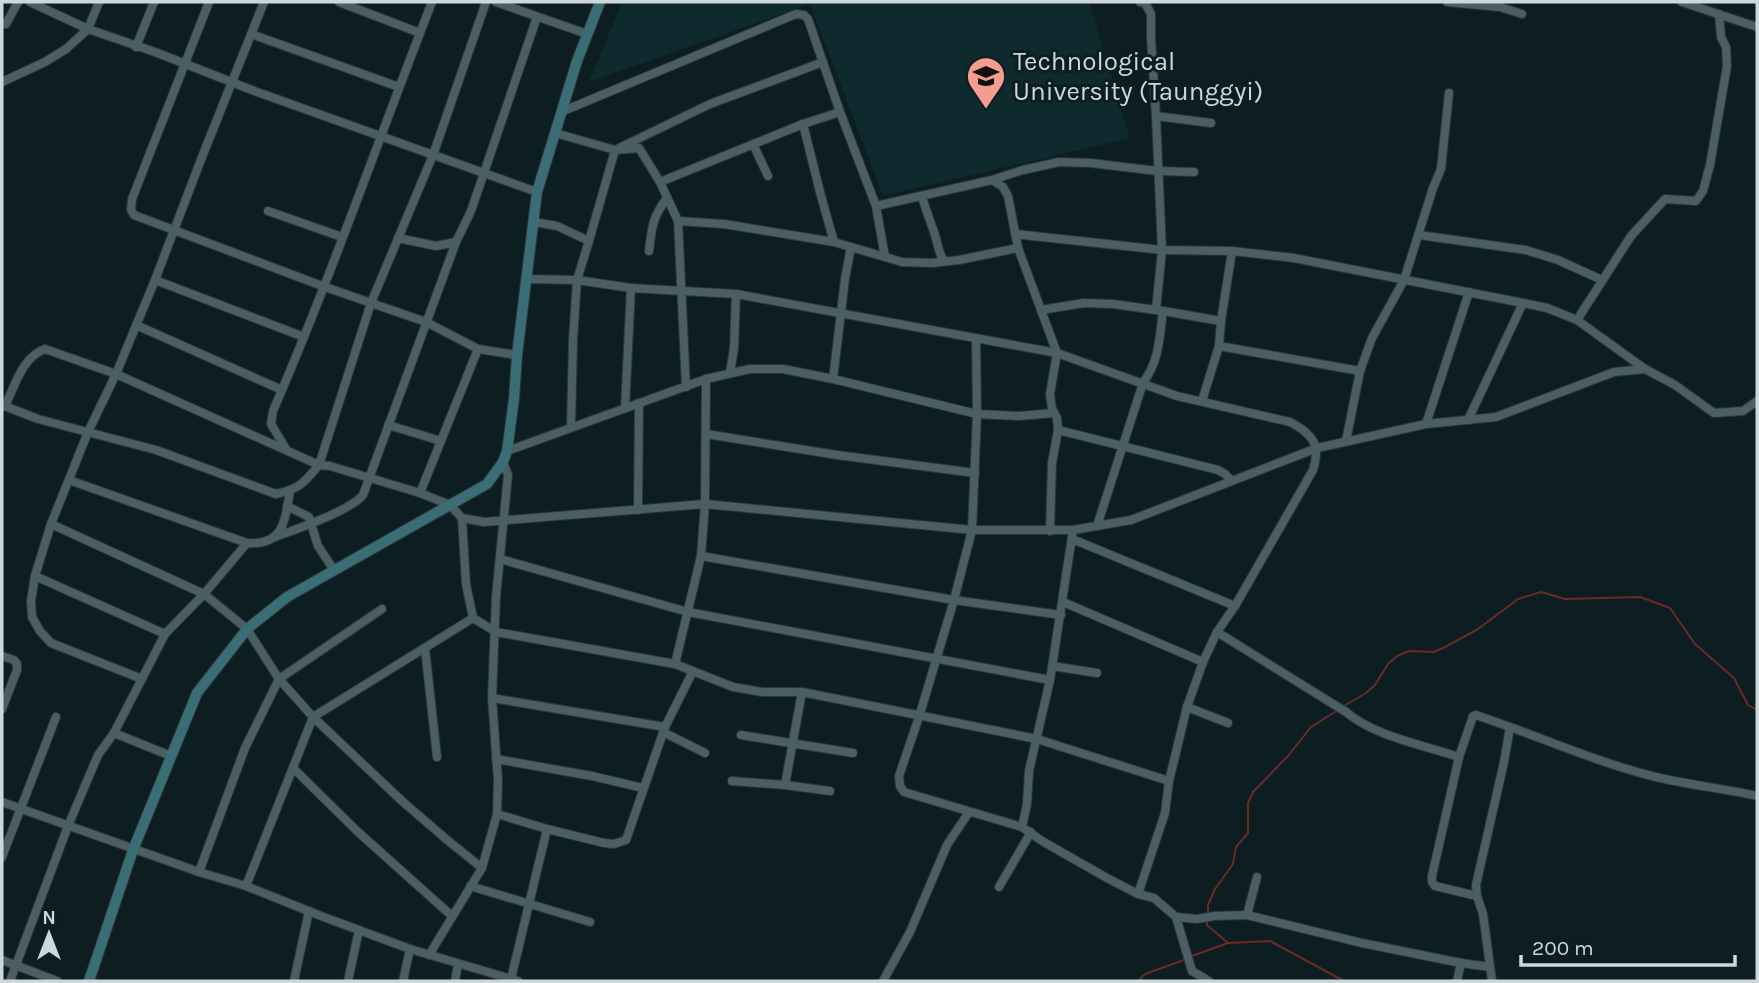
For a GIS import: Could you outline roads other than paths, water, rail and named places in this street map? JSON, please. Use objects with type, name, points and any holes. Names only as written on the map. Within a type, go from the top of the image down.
[{"type":"main road","points":[[89,981],[133,850],[197,694],[247,629],[287,597],[487,484],[505,456],[537,192],[577,61],[600,2]]},
{"type":"street","points":[[4,22],[18,2]]},
{"type":"street","points":[[30,2],[88,29],[136,47],[537,192]]},
{"type":"street","points":[[3,80],[45,62],[66,49],[88,29],[99,2]]},
{"type":"street","points":[[136,47],[154,2]]},
{"type":"street","points":[[209,2],[132,199],[131,210],[134,215],[426,322],[478,349],[517,355]]},
{"type":"street","points":[[142,679],[51,643],[32,617],[35,576],[51,524],[155,280],[264,2]]},
{"type":"street","points":[[339,2],[419,33]]},
{"type":"street","points":[[288,451],[271,424],[273,411],[325,287],[432,2]]},
{"type":"street","points":[[486,2],[433,155],[371,303],[319,465],[304,483],[290,491],[276,494],[156,450],[38,419],[3,406],[28,359],[35,352],[45,349],[116,374],[319,465],[330,466],[450,505],[462,518],[484,522],[705,504],[972,530],[1050,531],[1073,535],[1235,606]]},
{"type":"street","points":[[496,2],[587,34]]},
{"type":"street","points":[[1097,526],[1143,383],[1153,370],[1157,355],[1162,250],[1156,116],[1151,14],[1145,4],[1140,2]]},
{"type":"street","points":[[1447,2],[1500,7],[1522,14]]},
{"type":"street","points":[[1682,2],[1757,27]]},
{"type":"street","points":[[561,112],[796,14],[804,15],[808,19],[876,206],[885,257]]},
{"type":"street","points":[[1577,320],[1631,236],[1665,200],[1696,201],[1703,191],[1727,66],[1719,14]]},
{"type":"street","points":[[69,480],[247,543],[261,544],[357,502],[363,495],[456,243],[471,211],[537,17]]},
{"type":"street","points":[[251,34],[399,87]]},
{"type":"street","points":[[571,427],[577,281],[615,150],[710,104],[823,62]]},
{"type":"street","points":[[1346,441],[1360,371],[1372,338],[1404,280],[1441,169],[1448,93]]},
{"type":"street","points":[[660,181],[840,112]]},
{"type":"street","points":[[1156,116],[1211,122]]},
{"type":"street","points":[[803,124],[834,242]]},
{"type":"street","points":[[555,133],[615,150],[639,148],[660,181],[678,221],[686,387]]},
{"type":"street","points":[[753,144],[768,176]]},
{"type":"street","points":[[876,206],[1059,162],[1194,172]]},
{"type":"street","points":[[992,180],[1003,187],[1007,196],[1018,248],[1057,353],[1050,394],[1058,430],[1052,463],[1050,531]]},
{"type":"street","points":[[922,196],[939,253],[944,261]]},
{"type":"street","points":[[649,251],[657,211],[667,198]]},
{"type":"street","points":[[268,211],[342,237]]},
{"type":"street","points":[[678,221],[724,224],[834,242],[902,262],[944,261],[1018,248]]},
{"type":"street","points":[[534,222],[557,226],[589,241]]},
{"type":"street","points":[[1015,234],[1162,250],[1232,251],[1294,258],[1523,303],[1577,320],[1644,369],[1675,385],[1714,413],[1743,411],[1757,401]]},
{"type":"street","points":[[1419,235],[1526,250],[1558,260],[1602,280]]},
{"type":"street","points":[[398,239],[436,246],[456,243]]},
{"type":"street","points":[[833,379],[851,247]]},
{"type":"street","points":[[1202,401],[1219,346],[1232,251]]},
{"type":"street","points":[[527,279],[736,294],[1057,353],[1177,396],[1290,422],[1307,433],[1317,448],[1313,470],[1235,606],[1217,632],[1203,662],[1187,707],[1169,781],[1165,813],[1138,894]]},
{"type":"street","points":[[155,280],[304,337]]},
{"type":"street","points":[[625,408],[631,288]]},
{"type":"street","points":[[1426,424],[1469,292]]},
{"type":"street","points":[[730,373],[736,294]]},
{"type":"street","points":[[1041,310],[1083,303],[1160,310],[1221,321]]},
{"type":"street","points":[[1468,420],[1523,303]]},
{"type":"street","points":[[136,325],[282,390]]},
{"type":"street","points":[[976,338],[977,414],[972,530],[954,600],[899,776],[900,786],[904,792],[1022,827],[1042,841],[1138,894],[1154,898],[1176,918],[1192,971],[1209,981]]},
{"type":"street","points":[[1219,346],[1360,371]]},
{"type":"street","points":[[419,494],[478,349]]},
{"type":"street","points":[[429,955],[482,867],[497,814],[492,698],[508,475],[505,456],[571,427],[706,379],[750,369],[783,369],[977,414],[1019,416],[1054,413]]},
{"type":"street","points":[[1073,535],[1097,526],[1131,520],[1317,448],[1426,424],[1496,416],[1615,372],[1644,369]]},
{"type":"street","points":[[676,664],[701,556],[705,504],[706,379]]},
{"type":"street","points":[[638,510],[639,403]]},
{"type":"street","points":[[388,425],[441,441]]},
{"type":"street","points":[[1058,430],[1219,470],[1232,481]]},
{"type":"street","points":[[706,434],[975,473]]},
{"type":"street","points":[[275,537],[283,525],[290,491]]},
{"type":"street","points":[[287,506],[309,517],[318,546],[334,570]]},
{"type":"street","points":[[462,518],[466,584],[473,618],[496,632],[676,664],[733,687],[762,692],[802,692],[1037,739],[1169,781]]},
{"type":"street","points":[[51,524],[204,594],[247,629],[279,679],[313,717],[401,801],[482,867]]},
{"type":"street","points":[[1022,827],[1027,804],[1029,771],[1050,680],[1073,535]]},
{"type":"street","points":[[10,981],[92,766],[114,733],[165,634],[204,594],[247,543]]},
{"type":"street","points":[[701,556],[954,600],[1061,615]]},
{"type":"street","points":[[500,559],[688,612],[1050,680]]},
{"type":"street","points":[[35,576],[165,634]]},
{"type":"street","points":[[1063,602],[1203,662]]},
{"type":"street","points":[[198,872],[245,748],[279,679],[382,609]]},
{"type":"street","points":[[246,886],[313,717],[473,618]]},
{"type":"street","points":[[1217,632],[1346,712],[1356,721],[1372,729],[1459,757]]},
{"type":"street","points":[[425,648],[437,757]]},
{"type":"street","points":[[2,656],[14,660],[17,664],[2,709]]},
{"type":"street","points":[[1052,666],[1097,673]]},
{"type":"street","points":[[497,814],[604,843],[614,844],[625,840],[664,729],[693,671]]},
{"type":"street","points":[[785,785],[802,692]]},
{"type":"street","points":[[492,698],[664,729],[705,753]]},
{"type":"street","points":[[1187,707],[1228,723]]},
{"type":"street","points":[[1477,897],[1435,886],[1432,882],[1459,757],[1473,716],[1626,769],[1683,783],[1757,796]]},
{"type":"street","points":[[2,856],[56,717]]},
{"type":"street","points":[[1492,981],[1483,914],[1476,885],[1510,727]]},
{"type":"street","points":[[114,733],[172,756]]},
{"type":"street","points":[[741,735],[853,753]]},
{"type":"street","points":[[496,759],[643,788]]},
{"type":"street","points":[[293,768],[358,832],[452,916]]},
{"type":"street","points":[[733,781],[830,792]]},
{"type":"street","points":[[2,802],[133,850],[246,886],[410,949],[510,980],[547,829]]},
{"type":"street","points":[[883,981],[910,932],[947,845],[969,812]]},
{"type":"street","points":[[999,887],[1031,832]]},
{"type":"street","points":[[1247,915],[1257,877]]},
{"type":"street","points":[[471,886],[590,922]]},
{"type":"street","points":[[294,981],[309,911]]},
{"type":"street","points":[[1176,918],[1247,915],[1362,943],[1490,967]]},
{"type":"street","points":[[348,981],[359,930]]},
{"type":"street","points":[[402,981],[410,949]]},
{"type":"street","points":[[2,960],[57,981]]},
{"type":"street","points":[[1457,981],[1461,963]]},
{"type":"street","points":[[455,981],[458,964]]},
{"type":"waterway","points":[[1342,707],[1375,685],[1388,664],[1397,656],[1409,651],[1434,652],[1478,629],[1518,599],[1541,592],[1565,599],[1640,597],[1670,608],[1695,644],[1734,678],[1748,705],[1757,710]]},
{"type":"waterway","points":[[1208,913],[1208,905],[1215,889],[1233,864],[1236,847],[1248,833],[1248,803],[1253,792],[1288,756],[1311,727],[1338,710]]},
{"type":"waterway","points":[[1207,919],[1207,925],[1228,943]]},
{"type":"waterway","points":[[1192,956],[1228,943],[1270,941],[1344,981]]},
{"type":"waterway","points":[[1138,981],[1145,974],[1184,960]]},
{"type":"place","name":"Technological University (Taunggyi)","points":[[986,110]]}]
